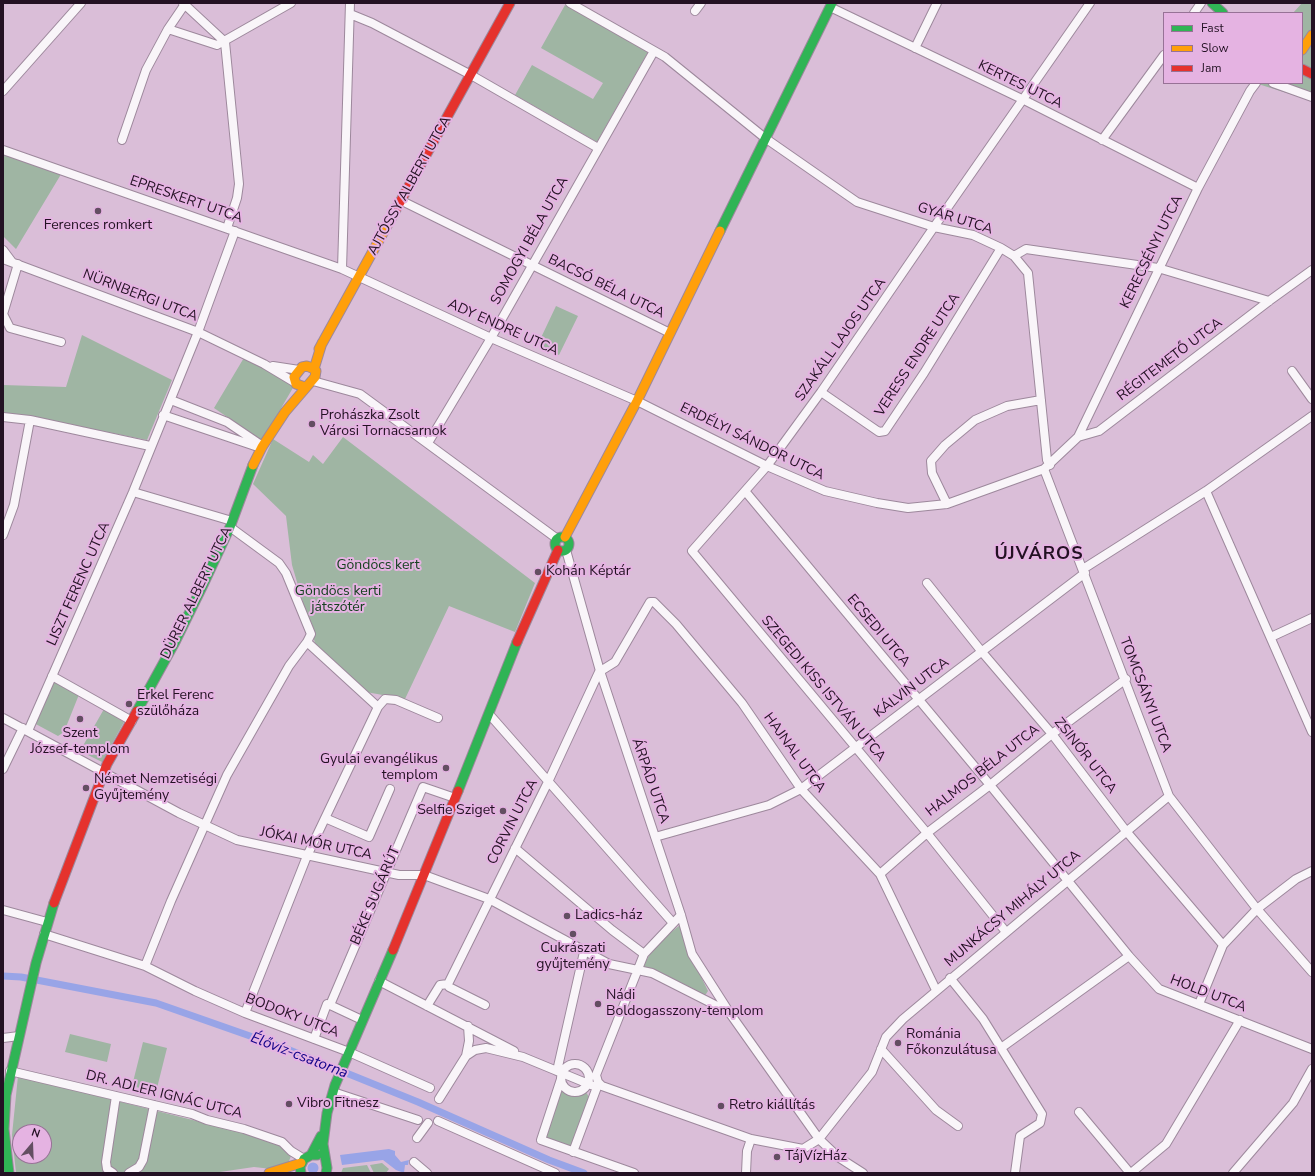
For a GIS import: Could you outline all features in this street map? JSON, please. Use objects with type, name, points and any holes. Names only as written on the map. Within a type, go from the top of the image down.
[{"type":"main road","name":"AJTÓSSY ALBERT UTCA","points":[[310,372],[322,344],[360,278],[510,3]]},
{"type":"main road","points":[[1212,3],[1222,12]]},
{"type":"main road","points":[[562,553],[554,545],[561,538],[637,401],[831,5]]},
{"type":"main road","points":[[1303,48],[1312,35]]},
{"type":"main road","points":[[1303,70],[1312,74]]},
{"type":"main road","name":"DÜRER ALBERT UTCA","points":[[285,412],[295,383],[294,378],[310,372]]},
{"type":"main road","name":"DÜRER ALBERT UTCA","points":[[9,1173],[4,1129],[6,1095],[10,1071],[47,922],[104,772],[175,642],[231,524],[251,469],[262,447],[285,412],[305,387],[310,372]]},
{"type":"main road","points":[[295,383],[305,387]]},
{"type":"main road","points":[[302,1173],[305,1159],[320,1142],[334,1088],[424,875],[521,633],[562,553],[569,543],[561,538]]},
{"type":"main road","points":[[327,1113],[323,1151],[327,1168]]},
{"type":"main road","points":[[269,1173],[317,1155],[327,1168]]},
{"type":"street","points":[[3,91],[81,3]]},
{"type":"street","points":[[168,29],[217,45],[291,3]]},
{"type":"street","points":[[342,269],[350,3]]},
{"type":"street","name":"GYÁR UTCA","points":[[570,3],[665,57],[765,138],[857,202],[934,226],[973,235],[1014,256],[1028,273],[1041,400]]},
{"type":"street","points":[[695,11],[701,3]]},
{"type":"street","points":[[915,48],[937,3]]},
{"type":"street","name":"SZAKÁLL LAJOS UTCA","points":[[768,466],[821,392],[934,226],[1024,100],[1090,3]]},
{"type":"street","points":[[1195,12],[1201,3]]},
{"type":"street","points":[[122,140],[146,70],[168,29],[184,4],[224,42],[239,184],[237,198],[227,228]]},
{"type":"street","name":"KERTES UTCA","points":[[831,5],[1198,188]]},
{"type":"street","points":[[350,14],[372,23],[471,75],[598,148]]},
{"type":"street","name":"SOMOGYI BÉLA UTCA","points":[[428,443],[491,338],[654,51]]},
{"type":"street","points":[[1102,140],[1163,56]]},
{"type":"street","name":"KERECSÉNYI UTCA","points":[[1078,437],[1158,268],[1198,188],[1250,91],[1255,84]]},
{"type":"street","points":[[1276,84],[1312,97]]},
{"type":"street","name":"EPRESKERT UTCA","points":[[3,150],[342,269],[360,278]]},
{"type":"street","name":"BACSÓ BÉLA UTCA","points":[[402,200],[670,333]]},
{"type":"street","name":"LISZT FERENC UTCA","points":[[3,769],[52,676],[133,492],[150,446],[171,400],[198,332],[235,231]]},
{"type":"street","name":"VERESS ENDRE UTCA","points":[[821,392],[879,432],[885,431],[924,373],[1001,248]]},
{"type":"street","points":[[3,250],[15,263],[3,314],[10,328],[61,342]]},
{"type":"street","points":[[1014,256],[1026,250],[1158,268],[1269,301]]},
{"type":"street","name":"NÜRNBERGI UTCA","points":[[3,259],[198,332],[264,364],[295,383]]},
{"type":"street","name":"RÉGITEMETŐ UTCA","points":[[1047,467],[1078,437],[1099,431],[1312,270]]},
{"type":"street","name":"ADY ENDRE UTCA","points":[[360,278],[491,338],[637,401]]},
{"type":"street","name":"NÜRNBERGI UTCA","points":[[264,364],[310,372],[360,394],[428,443],[461,470],[561,538]]},
{"type":"street","points":[[1292,371],[1312,399]]},
{"type":"street","points":[[171,400],[227,422],[262,447]]},
{"type":"street","points":[[947,504],[932,473],[931,461],[945,445],[975,420],[1007,406],[1041,400]]},
{"type":"street","name":"TOMCSÁNYI UTCA","points":[[1041,400],[1047,467],[1084,571],[1169,796],[1257,909],[1312,972]]},
{"type":"street","name":"ERDÉLYI SÁNDOR UTCA","points":[[637,401],[768,466],[825,491],[876,503],[908,508],[947,504],[1047,467]]},
{"type":"street","points":[[163,415],[255,446],[262,447]]},
{"type":"street","name":"KÁLVIN UTCA","points":[[655,837],[769,805],[801,789],[982,652],[1084,571],[1206,491],[1312,416]]},
{"type":"street","points":[[3,417],[30,420],[150,446]]},
{"type":"street","points":[[3,535],[14,505],[30,420]]},
{"type":"street","name":"SZEGEDI KISS ISTVÁN UTCA","points":[[768,466],[692,551],[854,748],[927,833],[1006,932]]},
{"type":"street","name":"ECSEDI UTCA","points":[[745,491],[1068,880]]},
{"type":"street","points":[[1206,491],[1312,732]]},
{"type":"street","points":[[133,492],[231,524],[279,563],[286,573],[311,634],[307,642],[289,666],[227,775],[171,901],[145,966]]},
{"type":"street","name":"ÁRPÁD UTCA","points":[[562,553],[681,915],[692,954],[729,1012],[819,1139],[838,1157],[863,1173]]},
{"type":"street","name":"ZSINÓR UTCA","points":[[927,583],[982,652],[1052,734],[1126,831],[1224,945]]},
{"type":"street","name":"HAJNAL UTCA","points":[[600,671],[615,662],[650,602],[654,602],[676,624],[742,703],[801,789],[880,874],[936,990]]},
{"type":"street","points":[[1271,637],[1312,618]]},
{"type":"street","points":[[307,642],[378,707]]},
{"type":"street","name":"CORVIN UTCA","points":[[427,1006],[440,985],[448,984],[548,782],[600,671]]},
{"type":"street","points":[[52,676],[132,722]]},
{"type":"street","name":"HALMOS BÉLA UTCA","points":[[880,874],[927,833],[990,785],[1052,734],[1126,679]]},
{"type":"street","points":[[245,1013],[307,856],[378,707],[385,699],[396,700],[438,718]]},
{"type":"street","points":[[489,714],[674,923]]},
{"type":"street","name":"JÓKAI MÓR UTCA","points":[[3,718],[204,826],[237,840],[399,875],[424,875],[489,899],[592,957],[621,968],[652,973],[729,1012]]},
{"type":"street","name":"BÉKE SUGÁRÚT","points":[[314,1038],[327,1004],[330,1005],[423,787],[455,798]]},
{"type":"street","points":[[325,818],[368,837],[390,789]]},
{"type":"street","name":"MUNKÁCSY MIHÁLY UTCA","points":[[636,970],[598,1071],[598,1082],[602,1086],[751,1138],[803,1150],[819,1139],[872,1072],[886,1037],[950,978],[1169,796]]},
{"type":"street","points":[[515,848],[612,930],[644,954]]},
{"type":"street","points":[[1199,1004],[1224,945],[1257,909],[1296,879],[1312,871]]},
{"type":"street","name":"HOLD UTCA","points":[[1068,880],[1129,956],[1159,989],[1312,1049]]},
{"type":"street","points":[[3,910],[47,922]]},
{"type":"street","points":[[636,970],[644,954],[681,915]]},
{"type":"street","name":"BODOKY UTCA","points":[[44,934],[145,966],[195,991],[245,1013],[349,1052],[430,1088]]},
{"type":"street","points":[[584,952],[564,1044],[560,1074],[541,1140],[634,1173]]},
{"type":"street","points":[[1001,1048],[1129,956]]},
{"type":"street","points":[[950,978],[983,1019],[1042,1114],[1040,1123],[1020,1136],[1015,1173]]},
{"type":"street","points":[[379,981],[468,1026],[523,1057],[560,1074],[592,1085]]},
{"type":"street","points":[[448,984],[449,987],[485,1005]]},
{"type":"street","points":[[710,1002],[717,993]]},
{"type":"street","points":[[330,1005],[362,1020]]},
{"type":"street","points":[[1079,1112],[1131,1173],[1166,1144],[1240,1020]]},
{"type":"street","points":[[439,1100],[466,1056],[469,1041],[468,1026]]},
{"type":"street","points":[[3,1038],[19,1036]]},
{"type":"street","points":[[466,1056],[475,1050],[486,1048],[523,1057]]},
{"type":"street","points":[[881,1049],[936,1110],[958,1126]]},
{"type":"street","points":[[560,1074],[571,1065],[581,1065],[588,1071],[589,1079],[592,1085],[573,1152]]},
{"type":"street","points":[[1233,1173],[1292,1103],[1312,1069]]},
{"type":"street","name":"DR. ADLER IGNÁC UTCA","points":[[10,1071],[192,1114],[276,1140],[286,1144],[291,1151],[305,1159]]},
{"type":"street","points":[[560,1074],[565,1087],[572,1091],[580,1091],[592,1085]]},
{"type":"street","points":[[334,1088],[418,1120]]},
{"type":"street","points":[[112,1173],[107,1169],[106,1162],[116,1096]]},
{"type":"street","points":[[129,1173],[140,1167],[143,1160],[154,1105]]},
{"type":"street","points":[[438,1121],[555,1173]]},
{"type":"street","points":[[417,1138],[428,1123]]},
{"type":"street","points":[[746,1173],[747,1151],[751,1138]]},
{"type":"street","points":[[414,1162],[427,1173]]},
{"type":"green space","points":[[1302,3],[1312,3],[1312,101],[1258,84],[1303,84],[1303,12],[1294,12]]},
{"type":"green space","points":[[565,5],[648,52],[597,142],[515,95],[532,65],[593,99],[603,83],[541,48]]},
{"type":"green space","points":[[3,150],[63,171],[16,249],[3,236]]},
{"type":"green space","points":[[556,306],[578,316],[559,355],[538,344]]},
{"type":"green space","points":[[82,335],[172,380],[147,440],[27,416],[3,413],[3,385],[66,387]]},
{"type":"green space","points":[[245,356],[293,376],[294,386],[262,441],[214,408]]},
{"type":"green space","name":"Göndöcs kert","points":[[343,437],[535,583],[515,632],[449,606],[405,699],[366,692],[315,643],[292,565],[286,516],[253,484],[273,439],[309,462],[313,455],[323,464]]},
{"type":"green space","points":[[52,676],[80,692],[64,732],[58,736],[32,722]]},
{"type":"green space","points":[[104,709],[124,722],[102,762],[80,751]]},
{"type":"green space","points":[[680,925],[689,952],[708,991],[704,997],[642,968],[655,945]]},
{"type":"green space","points":[[70,1034],[111,1044],[107,1062],[65,1052]]},
{"type":"green space","points":[[143,1042],[167,1048],[156,1092],[132,1086]]},
{"type":"green space","points":[[18,1076],[280,1142],[292,1153],[288,1164],[272,1169],[254,1167],[213,1173],[16,1173],[15,1164],[52,1164],[52,1124],[13,1124]]},
{"type":"green space","points":[[562,1083],[571,1091],[584,1089],[589,1097],[573,1152],[541,1140]]},
{"type":"green space","points":[[382,1163],[389,1169],[386,1173],[374,1173],[370,1165]]},
{"type":"green space","points":[[367,1165],[371,1173],[341,1173],[343,1168]]},
{"type":"water","points":[[389,1149],[395,1151],[395,1155],[401,1162],[409,1160],[408,1165],[405,1165],[404,1173],[396,1170],[383,1160],[342,1165],[340,1155]]},
{"type":"water","points":[[313,1162],[317,1164],[319,1168],[317,1172],[313,1174],[309,1172],[307,1168],[309,1164]]},
{"type":"waterway","name":"Élővíz-csatorna","points":[[3,976],[21,977],[156,1003],[287,1049],[418,1102],[549,1160],[584,1173]]},
{"type":"traffic: fast","points":[[720,231],[832,3]]},
{"type":"traffic: fast","points":[[1212,3],[1222,12]]},
{"type":"traffic: fast","points":[[137,711],[175,642],[203,585],[230,527],[253,465]]},
{"type":"traffic: fast","points":[[559,537],[565,537],[569,541],[569,544],[569,547],[565,551],[559,551],[555,547],[555,541],[559,537]]},
{"type":"traffic: fast","points":[[458,791],[517,642]]},
{"type":"traffic: fast","points":[[9,1173],[4,1129],[6,1095],[36,963],[54,903]]},
{"type":"traffic: fast","points":[[326,1173],[327,1168],[323,1144],[327,1113],[335,1085],[393,950]]},
{"type":"traffic: fast","points":[[311,1155],[321,1136]]},
{"type":"traffic: fast","points":[[301,1173],[300,1167],[304,1159],[311,1155],[317,1155]]},
{"type":"traffic: slow","points":[[1303,48],[1312,35]]},
{"type":"traffic: slow","points":[[319,349],[394,213]]},
{"type":"traffic: slow","points":[[565,537],[637,401],[720,231]]},
{"type":"traffic: slow","points":[[253,465],[262,447],[285,412],[315,377],[316,371],[314,369],[322,343]]},
{"type":"traffic: slow","points":[[305,387],[296,384],[294,377],[302,367],[307,366],[314,369]]},
{"type":"traffic: slow","points":[[269,1173],[301,1163]]},
{"type":"traffic: jam","points":[[394,213],[510,3]]},
{"type":"traffic: jam","points":[[1303,70],[1312,74]]},
{"type":"traffic: jam","points":[[517,642],[558,550]]},
{"type":"traffic: jam","points":[[54,903],[107,764],[137,711]]},
{"type":"traffic: jam","points":[[393,950],[458,791]]},
{"type":"place","name":"Ferences romkert","points":[[98,211]]},
{"type":"place","name":"Prohászka Zsolt Városi Tornacsarnok","points":[[312,424]]},
{"type":"place","name":"Kohán Képtár","points":[[538,572]]},
{"type":"place","name":"Erkel Ferenc szülőháza","points":[[129,704]]},
{"type":"place","name":"Szent József-templom","points":[[80,719]]},
{"type":"place","name":"Gyulai evangélikus templom","points":[[446,768]]},
{"type":"place","name":"Német Nemzetiségi Gyűjtemény","points":[[86,788]]},
{"type":"place","name":"Selfie Sziget","points":[[503,811]]},
{"type":"place","name":"Ladics-ház","points":[[567,916]]},
{"type":"place","name":"Cukrászati gyűjtemény","points":[[573,934]]},
{"type":"place","name":"Nádi Boldogasszony-templom","points":[[598,1004]]},
{"type":"place","name":"Románia Főkonzulátusa","points":[[898,1043]]},
{"type":"place","name":"Vibro Fitnesz","points":[[289,1104]]},
{"type":"place","name":"Retro kiállítás","points":[[721,1106]]},
{"type":"place","name":"TájVízHáz","points":[[777,1157]]},
{"type":"district","name":"ÚJVÁROS","points":[[1039,555]]},
{"type":"park label","name":"Göndöcs kerti játszótér","points":[[338,600]]}]
